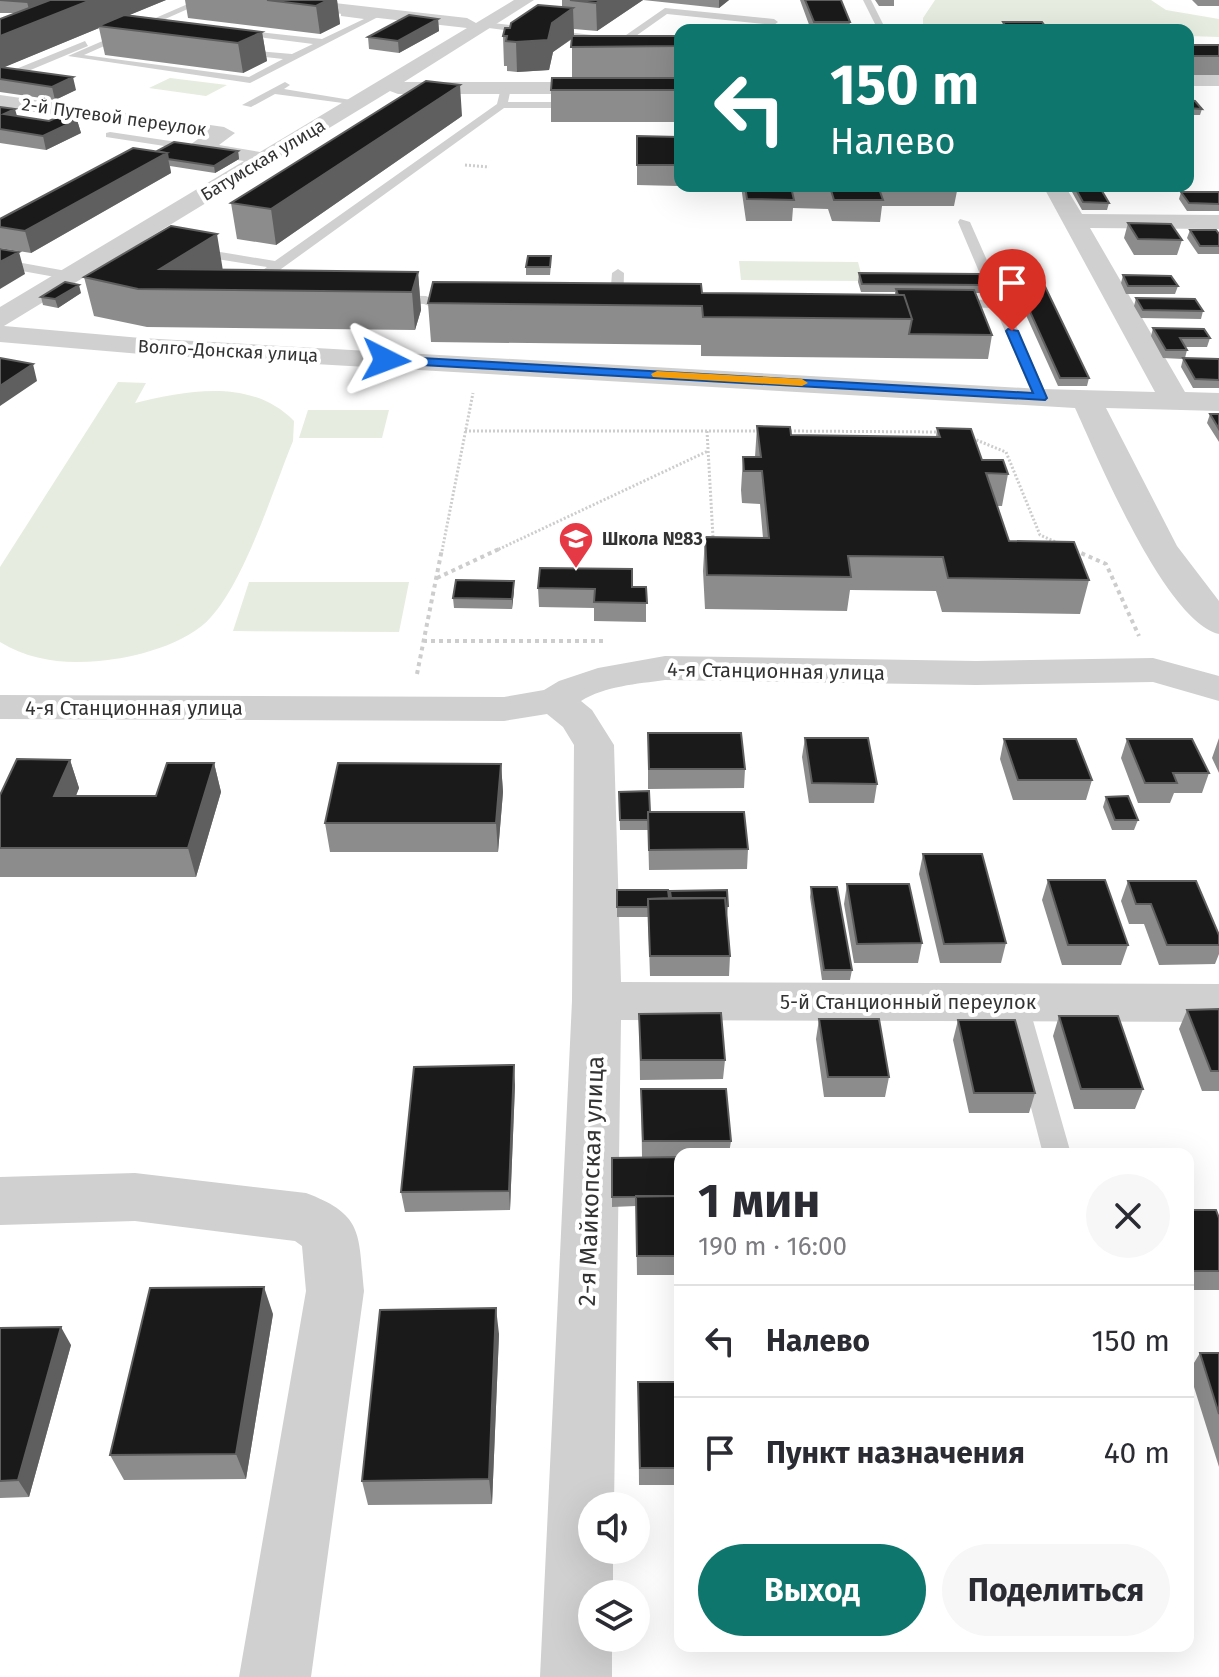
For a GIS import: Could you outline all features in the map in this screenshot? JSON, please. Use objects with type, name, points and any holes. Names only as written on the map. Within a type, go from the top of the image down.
[{"type":"street","name":"Батумская улица","points":[[0,319],[526,0]]},
{"type":"street","points":[[256,2],[484,25]]},
{"type":"street","points":[[1194,80],[1219,80]]},
{"type":"street","points":[[381,88],[504,96],[674,88]]},
{"type":"street","name":"2-й Путевой переулок","points":[[0,101],[224,133],[197,148]]},
{"type":"street","name":"2-й Путевой переулок","points":[[197,148],[266,158]]},
{"type":"street","points":[[1057,192],[1176,403]]},
{"type":"street","points":[[1074,221],[1219,222]]},
{"type":"street","name":"Волго-Донская улица","points":[[0,334],[141,346],[1041,398],[1219,402]]},
{"type":"street","points":[[1086,399],[1163,554],[1219,623]]},
{"type":"street","name":"4-я Станционная улица","points":[[0,707],[504,709],[555,700],[573,689],[612,676],[665,668],[976,673],[1121,669],[1182,676],[1219,689]]},
{"type":"street","name":"2-я Майкопская улица","points":[[555,700],[578,719],[594,745],[597,1001],[576,1677]]},
{"type":"street","name":"5-й Станционный переулок","points":[[597,1001],[1219,1003]]},
{"type":"street","points":[[0,1201],[135,1197],[306,1218],[329,1233],[335,1291],[275,1677]]},
{"type":"lane","points":[[0,74],[18,72],[189,0]]},
{"type":"lane","points":[[204,0],[73,56],[250,80],[374,17],[256,2]]},
{"type":"lane","points":[[867,0],[879,24]]},
{"type":"lane","points":[[626,58],[599,58],[665,11],[760,24]]},
{"type":"lane","points":[[771,11],[774,24]]},
{"type":"lane","points":[[154,22],[170,23]]},
{"type":"lane","points":[[484,25],[623,41]]},
{"type":"lane","points":[[216,29],[324,42]]},
{"type":"lane","points":[[121,36],[137,38]]},
{"type":"lane","points":[[230,50],[293,57]]},
{"type":"lane","points":[[247,105],[293,80]]},
{"type":"lane","points":[[274,91],[358,102]]},
{"type":"lane","points":[[262,298],[232,297],[504,96],[591,105]]},
{"type":"lane","points":[[110,135],[197,148]]},
{"type":"lane","points":[[964,222],[1041,398]]},
{"type":"lane","points":[[129,241],[277,265]]},
{"type":"lane","points":[[0,263],[72,276]]},
{"type":"lane","points":[[618,273],[609,314],[632,315]]},
{"type":"lane","points":[[381,299],[426,300],[456,313],[470,313]]},
{"type":"lane","points":[[943,303],[1000,304]]},
{"type":"lane","points":[[1016,1003],[1055,1148]]},
{"type":"path","points":[[410,709],[478,365]]},
{"type":"path","points":[[465,431],[767,431]]},
{"type":"path","points":[[707,431],[713,537]]},
{"type":"path","points":[[782,431],[943,432]]},
{"type":"path","points":[[957,432],[1006,452],[1040,535],[1106,564],[1141,642]]},
{"type":"path","points":[[436,578],[708,451]]},
{"type":"path","points":[[423,641],[615,641]]},
{"type":"shaded area","points":[[935,0],[1151,0],[1166,10],[1219,19],[1219,37],[1194,36],[1194,24],[923,24],[923,18]]},
{"type":"shaded area","points":[[170,78],[227,85],[206,96],[149,88]]},
{"type":"shaded area","points":[[739,261],[858,262],[863,281],[741,280]]},
{"type":"shaded area","points":[[118,382],[146,383],[135,403],[176,394],[219,391],[259,398],[294,421],[293,441],[247,558],[223,601],[201,627],[160,648],[113,659],[86,662],[36,657],[0,642],[0,567]]},
{"type":"shaded area","points":[[308,410],[389,410],[382,438],[299,438]]},
{"type":"shaded area","points":[[249,582],[409,582],[399,632],[233,631]]},
{"type":"building","points":[[50,0],[91,0],[0,36],[0,19]]},
{"type":"building","points":[[267,0],[328,0],[316,6]]},
{"type":"building","points":[[570,0],[601,0],[596,3]]},
{"type":"building","points":[[805,0],[841,0],[850,22],[814,22]]},
{"type":"building","points":[[538,5],[573,8],[552,23],[548,40],[506,41],[507,36],[503,36],[505,28],[510,28],[511,23]]},
{"type":"building","points":[[124,15],[262,32],[238,43],[98,26]]},
{"type":"building","points":[[409,15],[438,19],[398,41],[368,37]]},
{"type":"building","points":[[1003,22],[1044,24],[1004,24]]},
{"type":"building","points":[[572,36],[674,36],[674,46],[571,47]]},
{"type":"building","points":[[1194,45],[1219,45],[1219,56],[1194,56]]},
{"type":"building","points":[[0,67],[73,77],[52,87],[0,79]]},
{"type":"building","points":[[552,78],[674,78],[674,90],[551,90]]},
{"type":"building","points":[[426,81],[460,85],[271,209],[231,203]]},
{"type":"building","points":[[0,107],[15,109],[4,114],[49,121],[58,117],[77,120],[43,136],[0,129]]},
{"type":"building","points":[[637,136],[674,137],[674,165],[637,165]]},
{"type":"building","points":[[174,142],[238,151],[214,166],[168,159],[167,153],[157,151]]},
{"type":"building","points":[[133,148],[167,153],[25,231],[0,227],[0,219]]},
{"type":"building","points":[[746,192],[792,192],[794,200],[747,199]]},
{"type":"building","points":[[832,192],[880,192],[883,200],[834,200]]},
{"type":"building","points":[[1077,192],[1103,192],[1109,203],[1083,202]]},
{"type":"building","points":[[1181,192],[1219,192],[1219,204],[1189,203]]},
{"type":"building","points":[[1128,223],[1171,224],[1182,240],[1138,239]]},
{"type":"building","points":[[171,226],[217,234],[160,269],[418,272],[412,292],[138,289],[84,277]]},
{"type":"building","points":[[1190,230],[1216,230],[1219,246],[1200,246]]},
{"type":"building","points":[[0,249],[19,252],[0,262]]},
{"type":"building","points":[[528,256],[551,256],[550,267],[526,267]]},
{"type":"building","points":[[859,273],[979,274],[983,285],[862,284]]},
{"type":"building","points":[[1013,274],[1039,274],[1089,378],[1060,378]]},
{"type":"building","points":[[1123,275],[1171,276],[1178,286],[1128,286]]},
{"type":"building","points":[[65,282],[79,285],[55,299],[41,297]]},
{"type":"building","points":[[433,282],[701,284],[702,293],[904,295],[912,319],[703,317],[702,306],[428,303]]},
{"type":"building","points":[[896,289],[974,290],[992,335],[909,334],[912,319],[904,295],[898,295]]},
{"type":"building","points":[[1136,298],[1195,299],[1203,311],[1143,310]]},
{"type":"building","points":[[1153,328],[1204,329],[1210,338],[1180,338],[1187,350],[1166,350]]},
{"type":"building","points":[[0,358],[33,364],[0,386]]},
{"type":"building","points":[[1183,358],[1219,359],[1219,380],[1195,379]]},
{"type":"building","points":[[1210,414],[1219,414],[1219,429]]},
{"type":"building","points":[[757,426],[790,427],[791,435],[940,437],[937,428],[971,429],[982,460],[1003,460],[1008,474],[986,473],[1009,541],[1074,542],[1089,580],[948,578],[943,557],[848,556],[851,577],[707,575],[705,537],[769,538],[762,471],[744,471],[743,457],[761,457]]},
{"type":"building","points":[[540,568],[632,569],[632,587],[646,587],[647,603],[594,602],[595,589],[538,588]]},
{"type":"building","points":[[456,580],[514,581],[512,599],[453,598]]},
{"type":"building","points":[[648,733],[741,733],[745,769],[649,769]]},
{"type":"building","points":[[805,738],[868,738],[877,784],[812,783]]},
{"type":"building","points":[[1004,739],[1076,739],[1092,780],[1018,780]]},
{"type":"building","points":[[1127,739],[1192,739],[1209,773],[1173,773],[1177,783],[1145,783]]},
{"type":"building","points":[[17,759],[70,760],[54,796],[156,796],[167,763],[214,763],[188,848],[0,848],[0,795]]},
{"type":"building","points":[[338,763],[501,764],[496,823],[325,823]]},
{"type":"building","points":[[649,791],[648,820],[620,820],[619,792]]},
{"type":"building","points":[[1128,796],[1138,820],[1115,820],[1106,797]]},
{"type":"building","points":[[648,812],[744,812],[748,849],[649,850]]},
{"type":"building","points":[[923,854],[982,854],[1006,943],[944,944]]},
{"type":"building","points":[[1048,880],[1105,880],[1128,945],[1068,945]]},
{"type":"building","points":[[1128,881],[1196,881],[1219,935],[1219,945],[1167,945],[1151,904],[1136,904]]},
{"type":"building","points":[[847,884],[909,884],[922,943],[857,944]]},
{"type":"building","points":[[811,887],[837,887],[852,970],[824,970]]},
{"type":"building","points":[[617,890],[668,890],[669,898],[648,899],[648,907],[617,907]]},
{"type":"building","points":[[727,890],[728,906],[725,898],[671,898],[670,891]]},
{"type":"building","points":[[725,898],[730,956],[650,956],[648,899]]},
{"type":"building","points":[[1219,1009],[1219,1071],[1211,1071],[1187,1010]]},
{"type":"building","points":[[721,1013],[725,1060],[641,1060],[639,1014]]},
{"type":"building","points":[[1059,1016],[1118,1016],[1143,1089],[1081,1089]]},
{"type":"building","points":[[819,1019],[879,1019],[889,1077],[828,1077]]},
{"type":"building","points":[[958,1020],[1015,1020],[1035,1093],[974,1093]]},
{"type":"building","points":[[514,1065],[509,1191],[401,1192],[414,1067]]},
{"type":"building","points":[[641,1089],[726,1089],[731,1141],[643,1141]]},
{"type":"building","points":[[674,1157],[674,1196],[612,1197],[612,1158]]},
{"type":"building","points":[[636,1196],[674,1196],[674,1256],[637,1256]]},
{"type":"building","points":[[1194,1210],[1216,1210],[1219,1218],[1219,1271],[1194,1271]]},
{"type":"building","points":[[264,1287],[236,1454],[110,1455],[150,1288]]},
{"type":"building","points":[[496,1308],[489,1479],[362,1481],[380,1310]]},
{"type":"building","points":[[61,1327],[18,1480],[0,1481],[0,1328]]},
{"type":"building","points":[[1200,1353],[1219,1353],[1219,1414]]},
{"type":"building","points":[[638,1382],[674,1382],[674,1468],[640,1468]]},
{"type":"slow traffic","points":[[657,374],[802,383]]},
{"type":"place","name":"Школа №83","points":[[576,570]]},
{"type":"route","points":[[386,360],[1041,398],[1012,331]]}]
